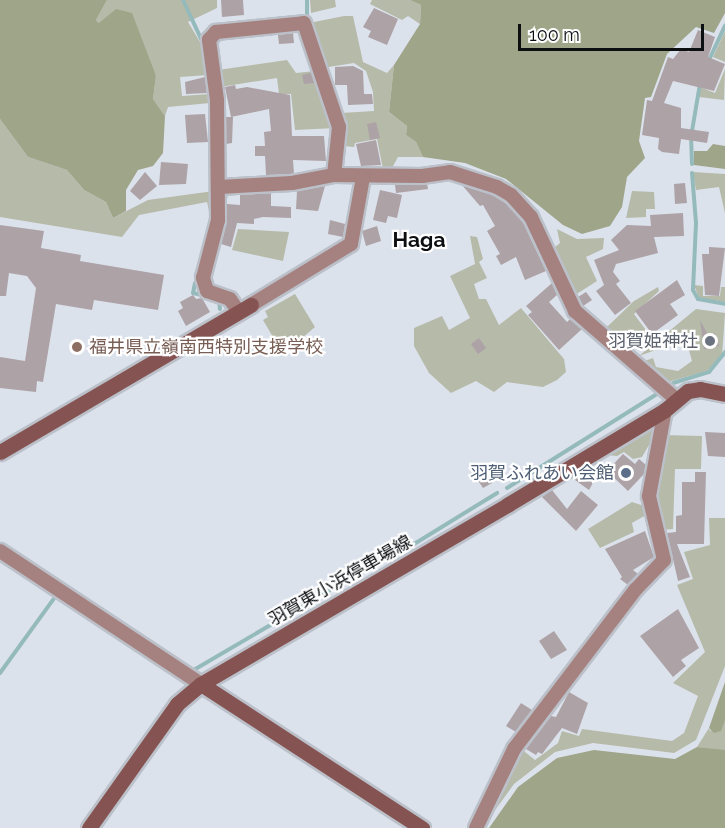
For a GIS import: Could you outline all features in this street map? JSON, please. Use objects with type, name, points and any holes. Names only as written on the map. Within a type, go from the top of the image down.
[{"type":"main road","points":[[0,452],[245,308]]},
{"type":"main road","name":"羽賀東小浜停車場線","points":[[89,828],[177,704],[201,684],[670,405],[700,389],[725,394]]},
{"type":"main road","points":[[201,684],[422,828]]},
{"type":"street","points":[[334,175],[339,127],[304,22],[227,28],[209,40],[217,100],[219,187],[218,220],[203,278],[207,291],[230,299],[245,308],[351,243],[363,177]]},
{"type":"street","points":[[219,187],[292,183],[334,175],[422,176],[450,172],[478,179],[511,195],[531,218],[575,311],[670,405],[649,496],[664,560],[636,589],[514,749],[476,828]]},
{"type":"street","points":[[0,550],[201,684]]},
{"type":"green space","points":[[0,0],[107,0],[96,20],[99,23],[116,9],[132,13],[156,76],[153,99],[165,116],[163,153],[153,166],[138,170],[126,190],[126,211],[113,218],[106,202],[84,190],[67,170],[28,157],[0,119]]},
{"type":"green space","points":[[107,0],[217,0],[217,8],[188,22],[203,47],[208,75],[180,77],[182,96],[210,94],[210,103],[168,107],[165,116],[153,99],[156,75],[96,20]]},
{"type":"green space","points":[[310,0],[335,0],[336,7],[311,13]]},
{"type":"green space","points":[[372,0],[410,0],[421,5],[420,24],[408,16],[402,20],[370,4]]},
{"type":"green space","points":[[410,0],[725,0],[725,13],[714,33],[696,27],[667,54],[651,97],[645,98],[639,141],[645,158],[627,177],[622,207],[610,226],[582,234],[563,225],[506,179],[465,163],[423,157],[416,142],[406,135],[407,126],[389,112],[394,65],[420,24],[421,5]]},
{"type":"green space","points":[[353,16],[363,62],[387,73],[394,65],[389,112],[407,126],[406,135],[416,142],[423,157],[398,157],[393,166],[397,174],[384,174],[377,139],[355,143],[354,147],[344,146],[341,113],[374,111],[373,92],[366,71],[354,63],[322,68],[309,23]]},
{"type":"green space","points":[[725,31],[725,62],[713,57]]},
{"type":"green space","points":[[287,60],[296,73],[315,71],[336,128],[295,130],[291,94],[279,94],[277,78],[220,87],[218,70]]},
{"type":"green space","points":[[725,69],[724,100],[699,97],[700,87],[715,93]]},
{"type":"green space","points":[[0,119],[28,157],[67,170],[84,190],[106,202],[113,218],[148,200],[214,191],[206,250],[202,253],[210,215],[207,202],[139,215],[122,237],[0,217]]},
{"type":"green space","points":[[713,144],[725,146],[725,169],[694,165],[694,151],[707,151]]},
{"type":"green space","points":[[693,172],[725,174],[725,213],[719,187],[696,190]]},
{"type":"green space","points":[[632,191],[654,192],[655,209],[646,209],[646,217],[626,218]]},
{"type":"green space","points":[[238,229],[289,232],[283,261],[232,250]]},
{"type":"green space","points":[[557,229],[577,239],[604,238],[603,249],[586,257],[597,281],[572,297],[549,252],[560,243]]},
{"type":"green space","points":[[470,236],[477,237],[483,259],[479,262],[487,278],[474,284],[479,299],[486,299],[499,325],[521,308],[564,359],[566,372],[557,380],[543,387],[507,382],[494,392],[476,381],[451,393],[429,373],[414,346],[414,328],[442,316],[449,330],[470,318],[450,276],[475,264]]},
{"type":"green space","points":[[694,285],[703,286],[703,296],[720,296],[721,287],[725,287],[725,302],[699,298]]},
{"type":"green space","points":[[658,287],[659,291],[634,314],[651,337],[633,350],[607,327],[634,301]]},
{"type":"green space","points":[[295,294],[315,327],[283,354],[263,320],[268,317],[265,311]]},
{"type":"green space","points":[[696,309],[725,313],[722,356],[707,371],[664,383],[642,362],[653,358],[656,367],[678,371],[692,361],[686,339],[639,356]]},
{"type":"green space","points":[[650,429],[654,430],[653,438],[642,457],[633,459],[624,452],[617,456],[607,455]]},
{"type":"green space","points":[[663,435],[702,436],[701,469],[675,469],[673,529],[661,530],[654,507]]},
{"type":"green space","points":[[632,502],[644,506],[646,515],[632,523],[634,532],[600,548],[588,529]]},
{"type":"green space","points":[[709,518],[725,518],[725,666],[696,740],[674,753],[593,743],[555,752],[514,784],[482,828],[520,748],[535,760],[558,743],[562,731],[579,736],[582,729],[672,741],[684,733],[698,696],[673,683],[705,652],[677,585],[693,579],[684,552],[710,545]]},
{"type":"green space","points":[[725,682],[725,720],[721,731],[714,733],[709,728]]},
{"type":"green space","points":[[725,720],[725,751],[697,747],[709,728],[710,731]]},
{"type":"green space","points":[[697,747],[725,750],[725,828],[489,828],[518,787],[557,758],[594,750],[675,759]]},
{"type":"building","points":[[221,0],[243,0],[244,15],[222,17]]},
{"type":"building","points":[[374,8],[398,19],[387,45],[368,37],[371,31],[363,27]]},
{"type":"building","points":[[698,30],[715,37],[708,57],[725,64],[714,91],[673,81],[664,103],[681,108],[681,128],[709,132],[707,143],[681,139],[679,154],[662,152],[658,149],[659,138],[642,135],[647,100],[652,101],[668,57],[673,59],[681,49],[689,52]]},
{"type":"building","points":[[293,33],[294,43],[279,44],[278,35]]},
{"type":"building","points":[[353,66],[363,71],[364,94],[372,94],[373,104],[348,105],[347,85],[335,85],[335,67]]},
{"type":"building","points":[[311,73],[315,83],[304,84],[302,75]]},
{"type":"building","points":[[205,77],[207,93],[186,94],[185,82]]},
{"type":"building","points":[[235,85],[236,89],[247,87],[290,95],[292,136],[324,136],[326,161],[293,160],[294,174],[266,175],[265,156],[255,156],[255,146],[265,146],[264,132],[271,131],[269,109],[231,117],[225,87]]},
{"type":"building","points":[[205,114],[208,142],[187,143],[185,115]]},
{"type":"building","points":[[226,117],[233,117],[232,143],[226,144]]},
{"type":"building","points":[[376,122],[380,138],[370,140],[367,124]]},
{"type":"building","points":[[376,140],[381,165],[361,166],[356,144]]},
{"type":"building","points":[[161,162],[188,164],[186,184],[159,185]]},
{"type":"building","points":[[145,172],[157,186],[140,200],[130,191]]},
{"type":"building","points":[[685,183],[687,203],[675,204],[674,184]]},
{"type":"building","points":[[427,184],[428,189],[396,193],[395,185]]},
{"type":"building","points":[[462,185],[493,195],[508,205],[523,222],[546,271],[525,280],[516,257],[501,265],[496,256],[500,254],[487,231],[495,226],[483,205],[480,206]]},
{"type":"building","points":[[325,186],[318,211],[296,209],[297,191]]},
{"type":"building","points":[[380,190],[402,195],[397,218],[388,216],[386,223],[373,220]]},
{"type":"building","points":[[271,193],[271,206],[291,207],[291,218],[263,217],[254,219],[254,224],[237,223],[231,247],[221,244],[227,204],[240,205],[240,195]]},
{"type":"building","points":[[683,213],[684,236],[654,237],[658,253],[616,264],[613,272],[620,281],[616,284],[631,303],[615,315],[596,291],[604,285],[594,260],[619,250],[611,240],[627,225],[651,226],[650,215]]},
{"type":"building","points":[[330,220],[345,224],[343,237],[328,234]]},
{"type":"building","points":[[0,225],[44,231],[41,248],[81,255],[80,261],[164,275],[158,310],[94,300],[92,310],[56,304],[43,382],[37,381],[36,392],[0,388],[0,357],[25,361],[36,288],[27,276],[9,273],[6,296],[0,296]]},
{"type":"building","points":[[377,226],[381,241],[366,246],[362,231]]},
{"type":"building","points":[[709,247],[725,248],[719,296],[705,295],[702,254],[709,254]]},
{"type":"building","points":[[677,280],[685,295],[670,304],[678,315],[652,334],[635,311]]},
{"type":"building","points":[[552,283],[557,295],[549,302],[567,322],[570,319],[582,329],[559,350],[528,315],[532,312],[526,306]]},
{"type":"building","points":[[586,292],[592,300],[583,306],[578,297]]},
{"type":"building","points":[[193,295],[196,299],[202,298],[210,312],[186,326],[178,311],[183,308],[180,302]]},
{"type":"building","name":"羽賀姫神社","points":[[700,320],[708,335],[715,333],[719,346],[704,349]]},
{"type":"building","points":[[479,338],[486,348],[478,354],[471,344]]},
{"type":"building","points":[[705,432],[725,433],[725,457],[708,456]]},
{"type":"building","name":"羽賀ふれあい会館","points":[[623,454],[635,464],[639,459],[646,465],[644,474],[628,491],[607,471]]},
{"type":"building","points":[[581,472],[594,481],[589,490],[575,480]]},
{"type":"building","points":[[695,472],[706,472],[704,544],[677,544],[690,577],[678,581],[667,533],[676,532],[676,516],[682,515],[682,482],[695,482]]},
{"type":"building","points":[[487,473],[492,483],[483,488],[477,479]]},
{"type":"building","points":[[552,490],[567,509],[581,491],[598,505],[576,531],[542,497]]},
{"type":"building","points":[[645,531],[654,557],[633,570],[638,574],[628,585],[620,579],[622,577],[605,549]]},
{"type":"building","points":[[678,609],[699,648],[681,660],[686,666],[673,677],[640,636]]},
{"type":"building","points":[[554,631],[567,650],[551,659],[539,641]]},
{"type":"building","points":[[569,692],[588,703],[577,734],[562,728],[542,754],[538,752],[536,755],[526,749],[551,716],[556,717]]},
{"type":"building","points":[[521,703],[532,710],[516,732],[506,726]]},
{"type":"waterway","points":[[183,0],[203,43]]},
{"type":"waterway","points":[[307,0],[307,20]]},
{"type":"waterway","points":[[709,60],[725,26]]},
{"type":"waterway","points":[[692,164],[691,137],[700,84]]},
{"type":"waterway","points":[[692,173],[696,223],[693,290],[698,299],[725,304]]},
{"type":"waterway","points":[[218,245],[226,193]]},
{"type":"waterway","points":[[195,283],[193,293],[206,296]]},
{"type":"waterway","points":[[248,298],[271,285]]},
{"type":"waterway","points":[[219,300],[220,309]]},
{"type":"waterway","points":[[673,383],[709,372],[725,352]]},
{"type":"waterway","points":[[507,488],[657,394]]},
{"type":"waterway","points":[[406,549],[497,493]]},
{"type":"waterway","points":[[188,668],[192,671],[390,555]]},
{"type":"waterway","points":[[0,673],[55,597]]},
{"type":"place","name":"羽賀姫神社","points":[[710,341]]},
{"type":"place","name":"福井県立嶺南西特別支援学校","points":[[77,347]]},
{"type":"place","name":"羽賀ふれあい会館","points":[[626,473]]},
{"type":"district","name":"Haga","points":[[419,240]]}]
